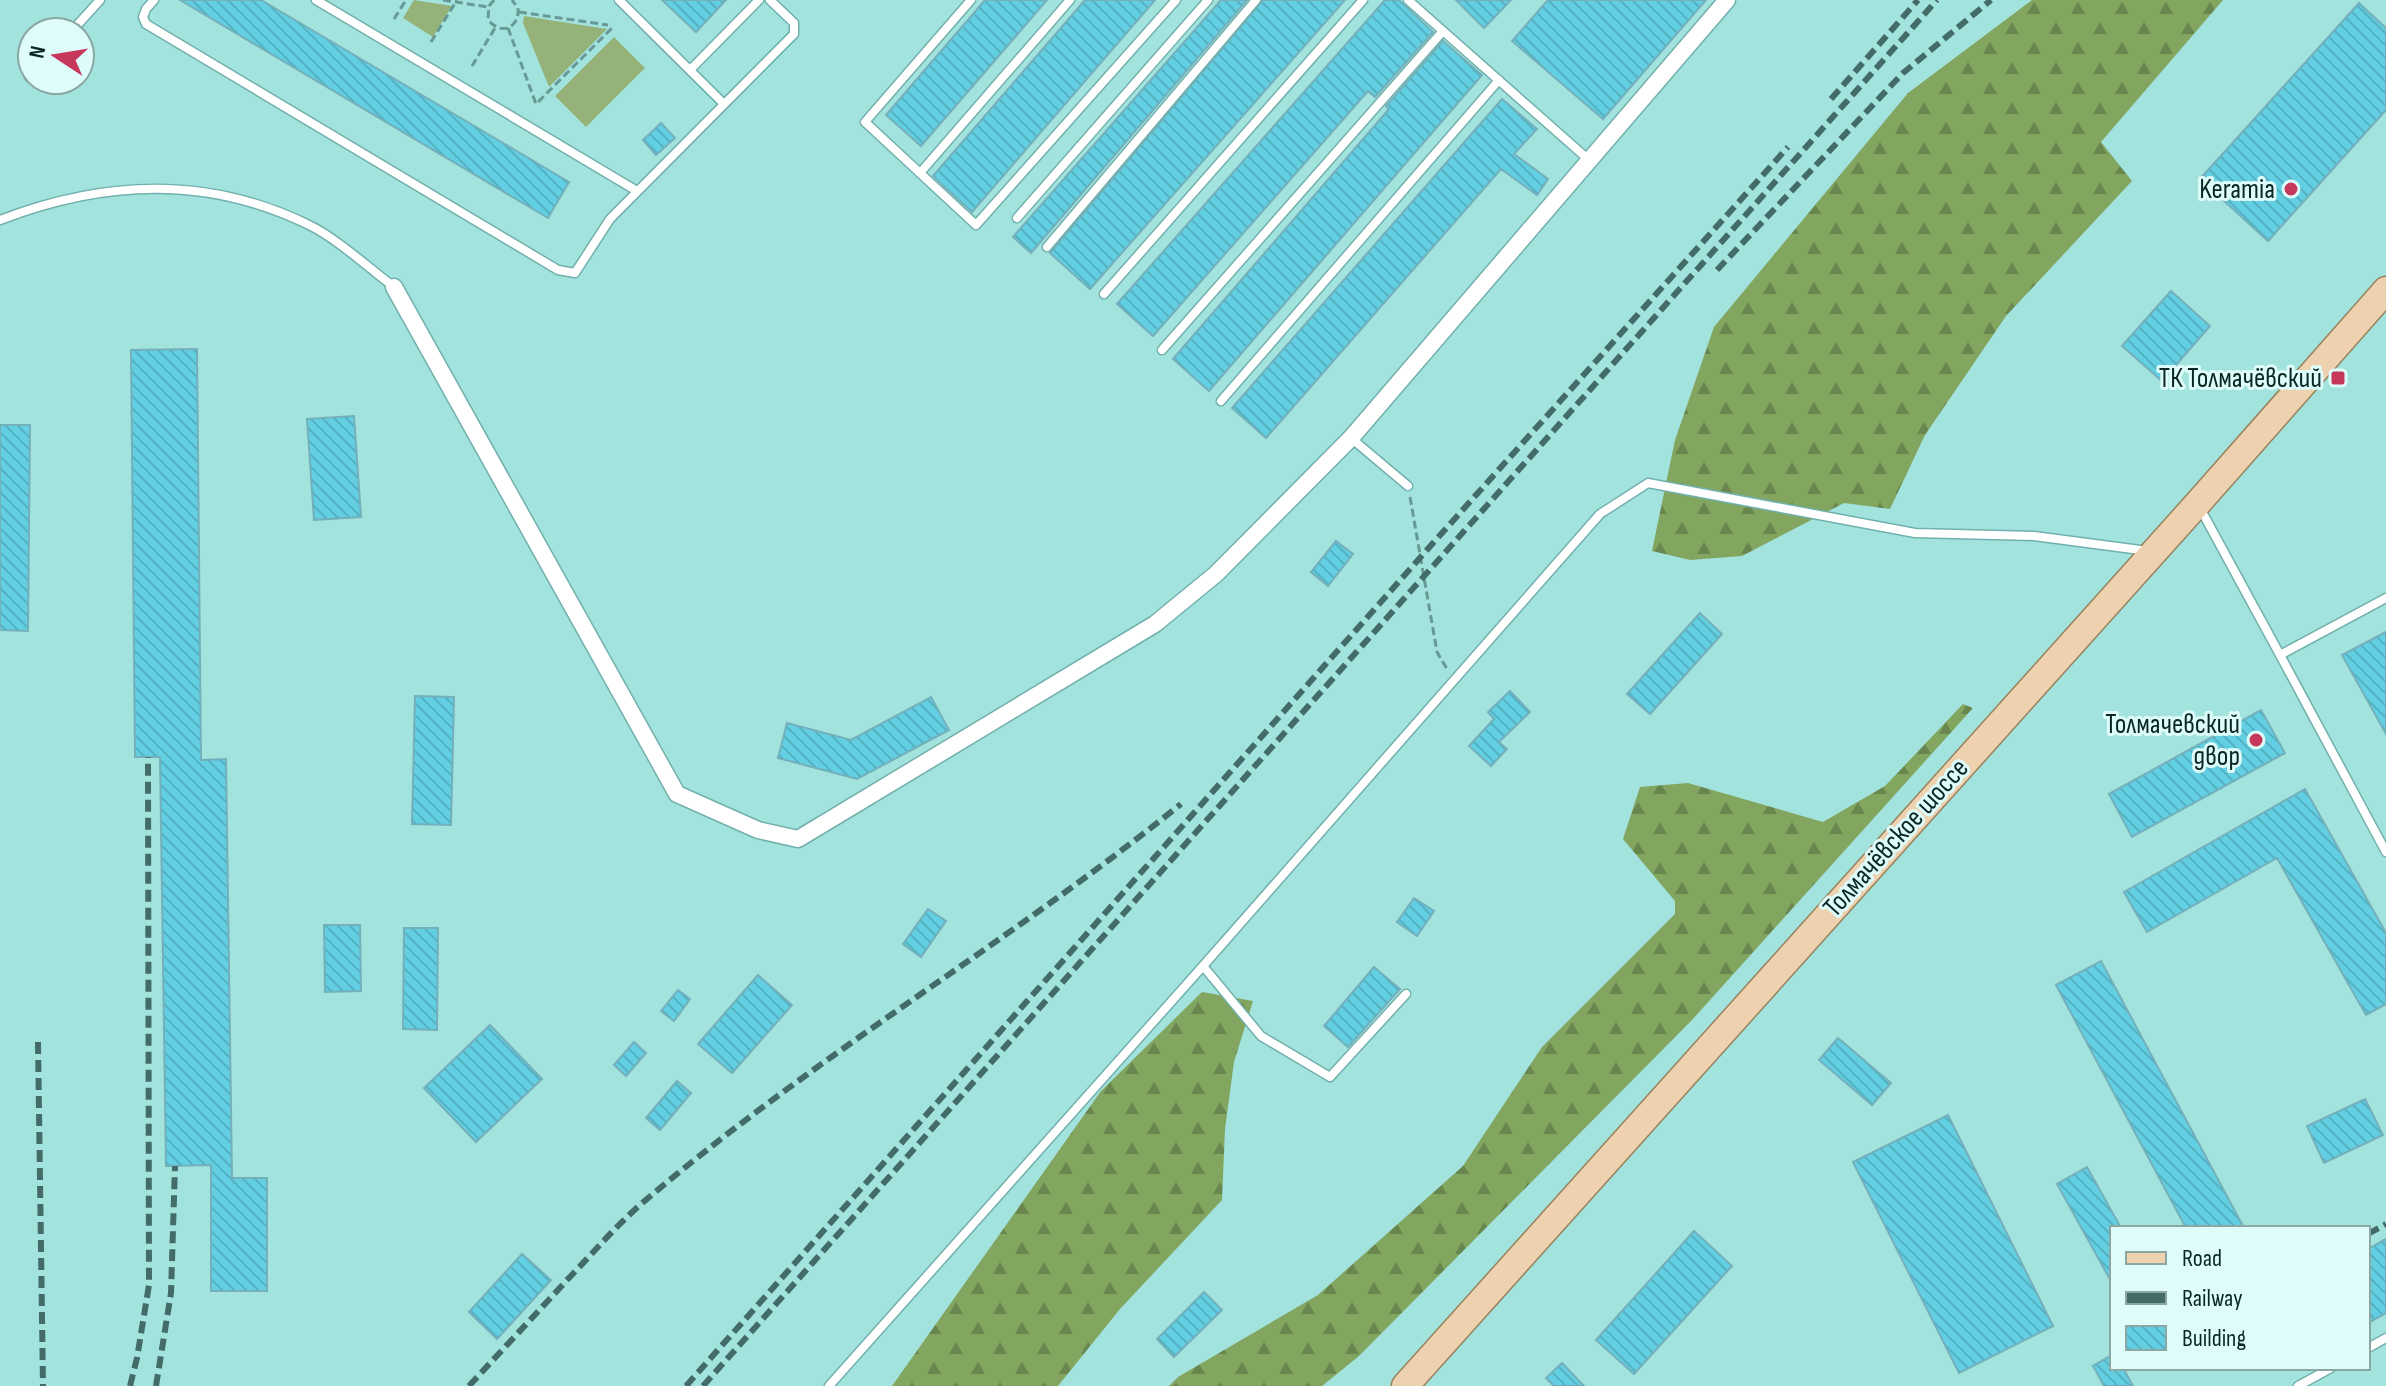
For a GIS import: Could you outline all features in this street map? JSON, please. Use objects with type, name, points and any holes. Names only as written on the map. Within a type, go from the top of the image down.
[{"type":"main road","name":"Толмачёвское шоссе","points":[[1405,1386],[2386,290]]},
{"type":"street","points":[[394,287],[677,794],[758,830],[798,839],[1155,624],[1216,574],[1351,438],[1727,0]]},
{"type":"lane","points":[[86,16],[100,0]]},
{"type":"lane","points":[[154,0],[143,17],[146,24],[558,270],[575,273],[610,219],[794,34],[794,23],[770,0]]},
{"type":"lane","points":[[316,0],[637,191]]},
{"type":"lane","points":[[619,0],[724,104]]},
{"type":"lane","points":[[690,70],[759,0]]},
{"type":"lane","points":[[971,0],[865,122],[976,225],[1176,0]]},
{"type":"lane","points":[[920,173],[1070,0]]},
{"type":"lane","points":[[1017,218],[1208,0]]},
{"type":"lane","points":[[1047,247],[1256,0]]},
{"type":"lane","points":[[1104,294],[1363,0]]},
{"type":"lane","points":[[1408,0],[1589,160]]},
{"type":"lane","points":[[1162,350],[1443,31]]},
{"type":"lane","points":[[1221,401],[1499,80]]},
{"type":"lane","points":[[0,220],[33,207],[118,189],[182,188],[239,197],[312,226],[394,287]]},
{"type":"lane","points":[[1351,438],[1408,486]]},
{"type":"lane","points":[[829,1386],[1600,514],[1648,483],[1915,533],[2034,536],[2153,552]]},
{"type":"lane","points":[[2198,503],[2386,852]]},
{"type":"lane","points":[[2280,655],[2386,598]]},
{"type":"lane","points":[[1203,966],[1261,1036],[1330,1077],[1406,994]]},
{"type":"lane","points":[[2298,1386],[2327,1370]]},
{"type":"path","points":[[394,19],[406,0]]},
{"type":"path","points":[[443,0],[488,7]]},
{"type":"path","points":[[494,0],[488,7],[488,19],[495,27],[508,28],[518,20],[519,12],[512,0]]},
{"type":"path","points":[[431,42],[457,1]]},
{"type":"path","points":[[508,28],[536,104],[610,26],[519,12]]},
{"type":"path","points":[[472,66],[495,27]]},
{"type":"path","points":[[1408,486],[1437,652],[1454,681]]},
{"type":"green space","points":[[414,0],[452,6],[433,37],[403,18]]},
{"type":"green space","points":[[2032,0],[2223,0],[2101,142],[2132,181],[2006,316],[1925,435],[1890,509],[1844,503],[1742,556],[1690,560],[1652,551],[1675,440],[1714,327],[1908,93]]},
{"type":"green space","points":[[524,16],[607,29],[549,87],[523,23]]},
{"type":"green space","points":[[614,37],[645,68],[586,127],[555,96]]},
{"type":"green space","points":[[1963,704],[1973,708],[1692,1020],[1359,1356],[1322,1386],[1169,1386],[1178,1377],[1318,1295],[1463,1166],[1542,1047],[1675,914],[1675,901],[1623,839],[1640,787],[1688,783],[1823,822],[1885,786]]},
{"type":"green space","points":[[1202,992],[1253,1001],[1234,1062],[1225,1129],[1222,1200],[1120,1309],[1058,1386],[892,1386],[1101,1091]]},
{"type":"building","points":[[180,0],[261,0],[569,182],[548,218]]},
{"type":"building","points":[[662,0],[726,0],[696,32]]},
{"type":"building","points":[[985,0],[1047,0],[921,146],[886,115]]},
{"type":"building","points":[[1085,0],[1155,0],[972,212],[933,176]]},
{"type":"building","points":[[1221,0],[1247,0],[1031,253],[1013,237]]},
{"type":"building","points":[[1263,0],[1345,0],[1090,289],[1050,253]]},
{"type":"building","points":[[1385,0],[1399,0],[1433,32],[1375,97],[1368,91],[1153,336],[1117,304]]},
{"type":"building","points":[[1456,0],[1511,0],[1484,28]]},
{"type":"building","points":[[1548,0],[1706,0],[1603,119],[1512,41]]},
{"type":"building","points":[[2359,3],[2386,28],[2386,110],[2268,241],[2200,179]]},
{"type":"building","points":[[1443,41],[1482,75],[1209,391],[1173,359],[1389,109],[1386,106]]},
{"type":"building","points":[[1502,99],[1537,129],[1514,154],[1548,179],[1537,195],[1501,169],[1266,438],[1232,408]]},
{"type":"building","points":[[661,123],[675,138],[656,155],[643,140]]},
{"type":"building","points":[[2171,291],[2210,326],[2162,381],[2122,346]]},
{"type":"building","points":[[197,349],[201,760],[226,759],[232,1178],[267,1178],[267,1291],[211,1291],[211,1165],[166,1166],[160,757],[135,757],[131,350]]},
{"type":"building","points":[[354,416],[361,517],[314,520],[307,419]]},
{"type":"building","points":[[0,425],[30,425],[28,631],[0,630]]},
{"type":"building","points":[[1336,541],[1353,554],[1328,586],[1311,572]]},
{"type":"building","points":[[1700,613],[1722,634],[1650,714],[1627,694]]},
{"type":"building","points":[[2386,632],[2386,734],[2342,655]]},
{"type":"building","points":[[1510,691],[1530,712],[1499,742],[1507,749],[1491,766],[1469,746],[1494,719],[1488,712]]},
{"type":"building","points":[[415,696],[454,697],[451,825],[412,824]]},
{"type":"building","points":[[931,697],[949,730],[857,779],[778,758],[787,723],[851,740]]},
{"type":"building","points":[[2261,710],[2285,753],[2132,837],[2109,794]]},
{"type":"building","points":[[2305,789],[2386,933],[2386,1004],[2366,1015],[2277,858],[2147,932],[2124,892]]},
{"type":"building","points":[[1414,898],[1434,911],[1417,936],[1397,922]]},
{"type":"building","points":[[928,909],[946,921],[921,957],[903,944]]},
{"type":"building","points":[[324,925],[360,925],[361,991],[325,992]]},
{"type":"building","points":[[404,928],[438,928],[437,1030],[403,1029]]},
{"type":"building","points":[[2101,961],[2243,1226],[2185,1226],[2056,985]]},
{"type":"building","points":[[1374,967],[1400,989],[1348,1047],[1324,1026]]},
{"type":"building","points":[[758,975],[792,1005],[732,1073],[698,1044]]},
{"type":"building","points":[[678,990],[690,999],[674,1021],[661,1011]]},
{"type":"building","points":[[490,1025],[542,1079],[476,1142],[424,1088]]},
{"type":"building","points":[[1838,1038],[1891,1083],[1872,1105],[1819,1060]]},
{"type":"building","points":[[634,1042],[646,1053],[626,1076],[614,1065]]},
{"type":"building","points":[[677,1081],[691,1093],[660,1130],[646,1118]]},
{"type":"building","points":[[2365,1099],[2383,1135],[2324,1163],[2307,1126]]},
{"type":"building","points":[[1948,1115],[2053,1326],[1959,1373],[1853,1162]]},
{"type":"building","points":[[2087,1167],[2120,1226],[2110,1226],[2110,1279],[2057,1184]]},
{"type":"building","points":[[1694,1231],[1732,1266],[1634,1374],[1596,1340]]},
{"type":"building","points":[[2386,1239],[2386,1313],[2370,1322],[2370,1248]]},
{"type":"building","points":[[522,1254],[551,1280],[497,1339],[469,1312]]},
{"type":"building","points":[[1204,1292],[1222,1310],[1174,1357],[1157,1339]]},
{"type":"building","points":[[2110,1356],[2110,1370],[2124,1370],[2133,1386],[2104,1386],[2093,1366]]},
{"type":"building","points":[[1562,1363],[1584,1386],[1554,1386],[1546,1378]]},
{"type":"railway","points":[[1831,99],[1918,0]]},
{"type":"railway","points":[[703,1386],[1937,0]]},
{"type":"railway","points":[[1717,270],[1903,73],[1991,0]]},
{"type":"railway","points":[[686,1386],[1788,147]]},
{"type":"railway","points":[[130,1386],[149,1285],[148,757]]},
{"type":"railway","points":[[469,1386],[621,1223],[705,1151],[1115,856],[1181,804]]},
{"type":"railway","points":[[38,1042],[43,1386]]},
{"type":"railway","points":[[156,1386],[171,1293],[175,1166]]},
{"type":"railway","points":[[2370,1233],[2386,1224]]},
{"type":"place","name":"Keramia","points":[[2291,189]]},
{"type":"place","name":"ТК Толмачёвский","points":[[2338,378]]},
{"type":"place","name":"Толмачевский двор","points":[[2256,740]]}]
